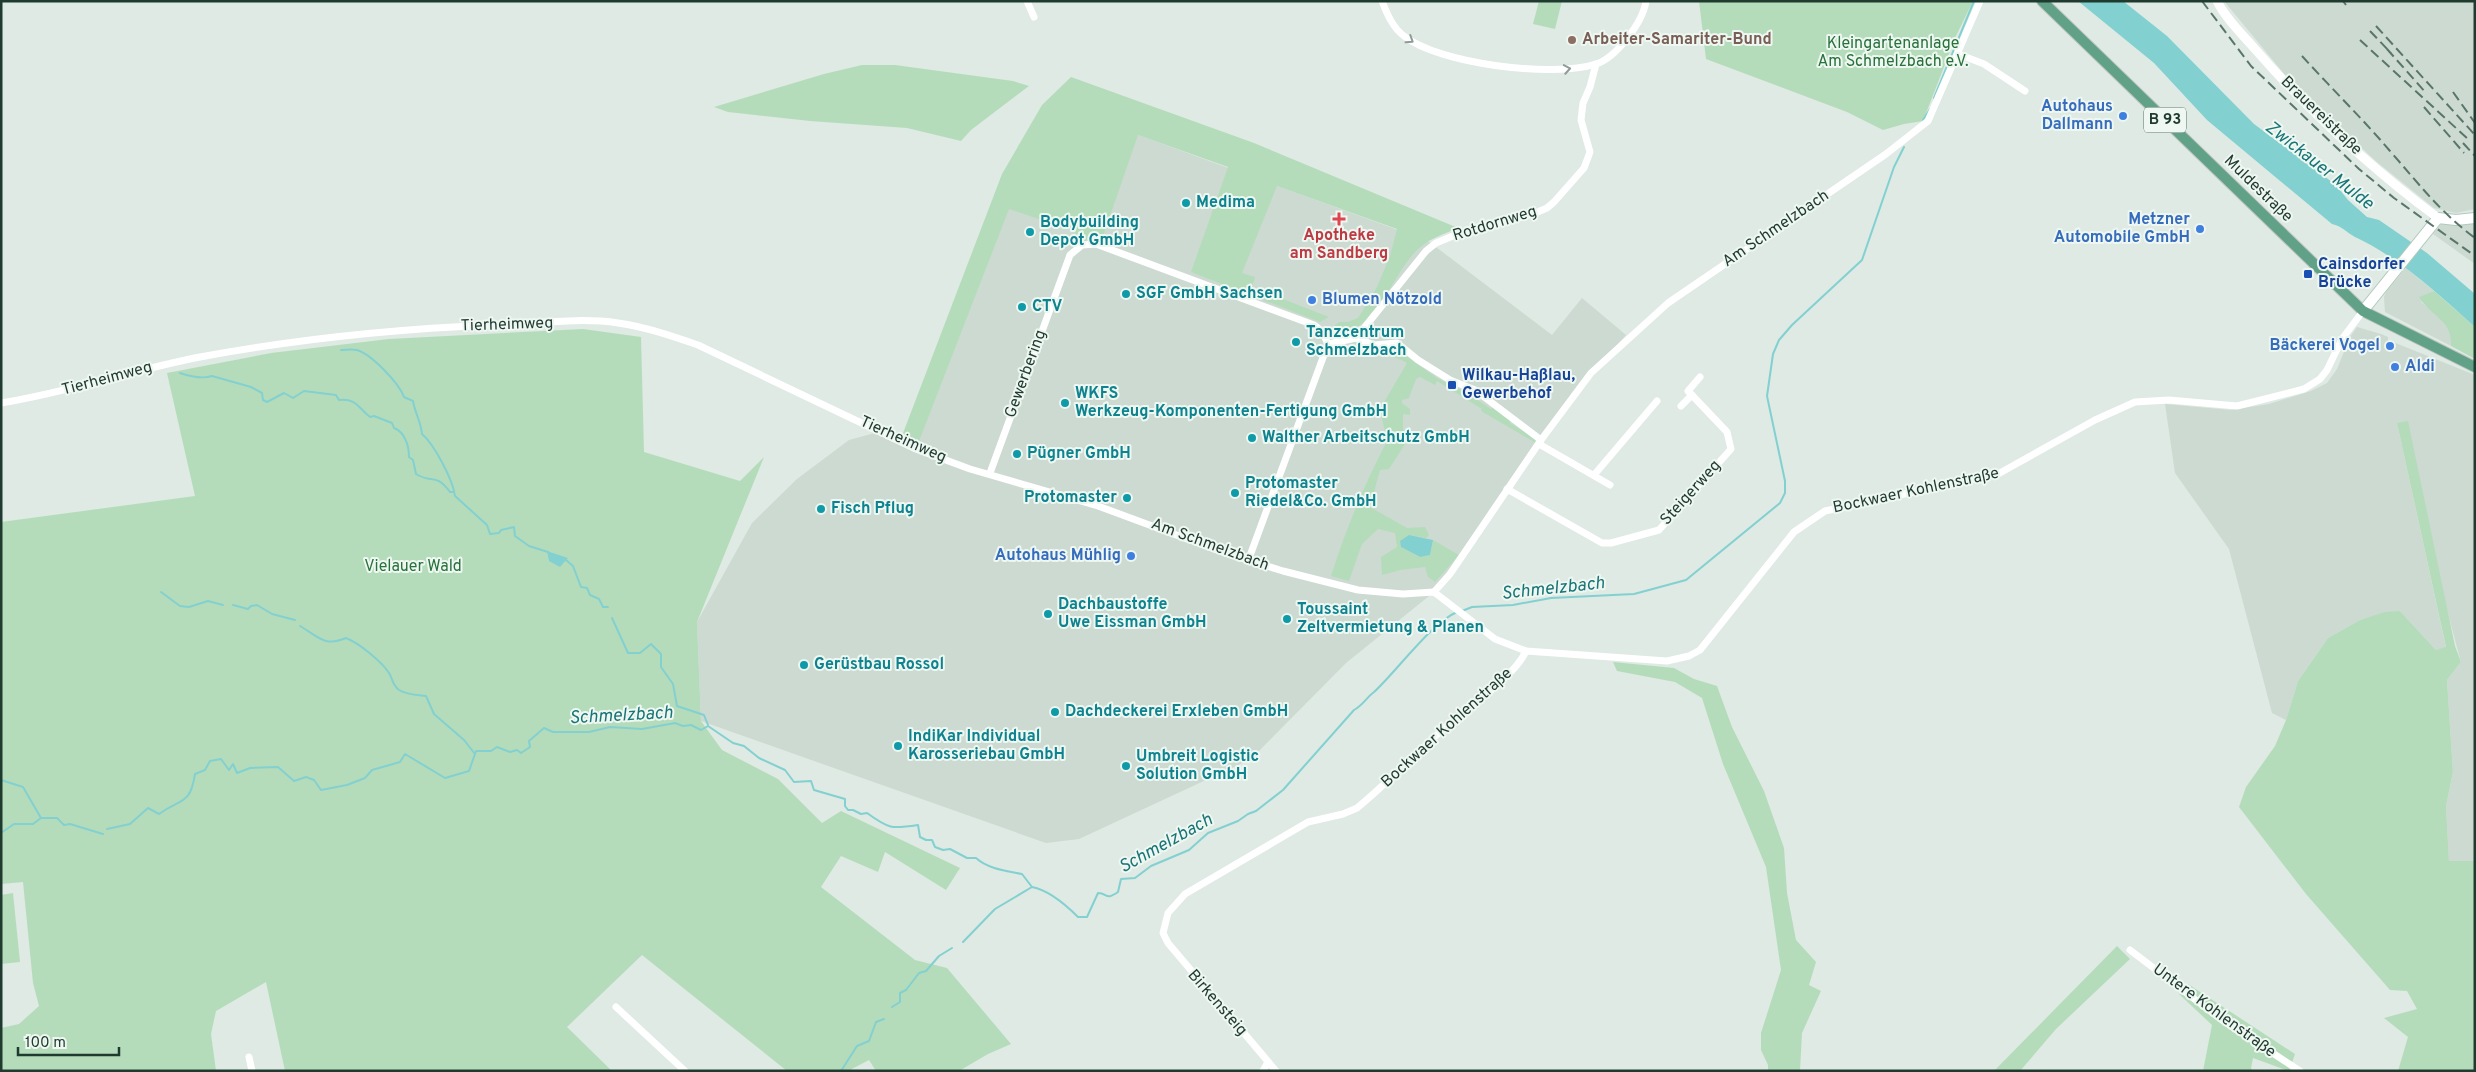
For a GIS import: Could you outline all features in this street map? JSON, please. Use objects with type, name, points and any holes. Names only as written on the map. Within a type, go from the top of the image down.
[{"type":"main road","name":"Muldestraße","points":[[2042,1],[2363,311],[2475,367]]},
{"type":"main road","points":[[2363,311],[2438,218],[2456,220],[2475,218]]},
{"type":"street","points":[[1027,1],[1034,17]]},
{"type":"street","points":[[1382,1],[1394,26],[1403,36],[1416,44],[1439,53],[1515,68],[1567,70],[1596,64],[1613,53],[1636,28],[1646,1]]},
{"type":"street","name":"Am Schmelzbach","points":[[990,473],[1098,506],[1248,561],[1358,590],[1403,594],[1434,592],[1450,574],[1507,489],[1591,373],[1668,303],[1921,128],[1933,114],[1980,1]]},
{"type":"street","name":"Brauereistraße","points":[[2217,1],[2275,71],[2307,104],[2374,168],[2438,218]]},
{"type":"street","points":[[1958,54],[1984,64],[2025,91]]},
{"type":"street","name":"Rotdornweg","points":[[1356,338],[1426,251],[1436,243],[1453,236],[1548,208],[1578,175],[1584,168],[1590,152],[1581,120],[1583,103],[1590,87],[1596,64]]},
{"type":"street","name":"Gewerbering","points":[[990,473],[1070,255],[1082,245],[1096,244],[1314,326],[1322,331],[1328,344]]},
{"type":"street","name":"Bockwaer Kohlenstraße","points":[[1163,933],[1168,912],[1185,894],[1308,822],[1343,814],[1357,808],[1439,733],[1505,677],[1521,661],[1526,651],[1667,662],[1689,656],[1700,650],[1794,532],[1814,516],[1844,506],[1998,474],[2096,420],[2135,402],[2169,400],[2237,406],[2304,389],[2320,379],[2327,370],[2342,339],[2363,311]]},
{"type":"street","name":"Tierheimweg","points":[[1,403],[66,391],[170,364],[312,338],[444,327],[608,322],[668,334],[698,345],[916,449],[990,473]]},
{"type":"street","points":[[1248,561],[1328,344],[1356,338],[1374,345],[1397,343],[1418,360],[1450,380],[1475,390],[1540,442],[1610,485]]},
{"type":"street","points":[[1682,406],[1692,395],[1688,391],[1700,377]]},
{"type":"street","name":"Steigerweg","points":[[1507,489],[1602,543],[1611,543],[1659,530],[1730,449],[1727,432],[1692,395]]},
{"type":"street","points":[[1594,475],[1657,401]]},
{"type":"street","points":[[1434,592],[1495,639],[1526,651]]},
{"type":"street","name":"Birkensteig","points":[[1163,933],[1179,959],[1276,1071]]},
{"type":"street","name":"Untere Kohlenstraße","points":[[2130,950],[2222,1020],[2300,1071]]},
{"type":"street","points":[[616,1007],[685,1071]]},
{"type":"street","points":[[249,1057],[252,1071]]},
{"type":"street","points":[[1263,1071],[1268,1062]]},
{"type":"shaded area","points":[[2224,1],[2475,1],[2475,209],[2456,213],[2434,208],[2377,162],[2295,87]]},
{"type":"shaded area","points":[[1070,110],[1428,241],[1552,335],[1582,298],[1626,335],[1591,373],[1434,592],[1346,663],[1251,759],[1079,839],[1046,843],[701,721],[697,622],[752,523],[797,479],[849,440],[875,433],[900,441],[1027,162]]},
{"type":"shaded area","points":[[2442,223],[2463,225],[2475,223],[2475,264],[2433,234]]},
{"type":"shaded area","points":[[2406,268],[2434,291],[2420,297],[2422,303],[2440,317],[2452,335],[2451,346],[2385,312],[2384,297],[2386,292]]},
{"type":"shaded area","points":[[2357,327],[2381,334],[2388,337],[2388,340],[2475,375],[2475,861],[2449,861],[2446,806],[2453,772],[2447,680],[2461,662],[2397,423],[2446,648],[2436,650],[2400,611],[2360,620],[2328,638],[2298,681],[2286,720],[2272,713],[2229,549],[2175,473],[2165,404],[2231,410],[2269,404],[2311,391],[2327,383],[2337,369],[2350,337]]},
{"type":"green space","points":[[1539,1],[1562,1],[1555,29],[1533,24]]},
{"type":"green space","name":"Kleingartenanlage Am Schmelzbach e.V.","points":[[1699,1],[1973,1],[1956,36],[1923,121],[1883,130],[1847,112],[1706,59]]},
{"type":"green space","points":[[862,65],[895,65],[1013,81],[1029,86],[971,130],[961,141],[907,128],[810,121],[728,112],[714,107],[824,74]]},
{"type":"green space","points":[[1071,77],[1254,143],[1458,228],[1421,246],[1408,260],[1378,307],[1359,326],[1347,332],[1334,326],[1339,322],[1348,322],[1358,318],[1377,287],[1390,256],[1397,229],[1277,186],[1242,273],[1255,277],[1252,287],[1329,317],[1320,322],[1191,272],[1228,167],[1138,135],[1101,242],[1088,240],[1081,242],[1074,231],[1009,209],[916,449],[900,441],[1002,174],[1042,105]]},
{"type":"green space","points":[[2434,291],[2475,327],[2475,359],[2451,346],[2451,337],[2445,324],[2419,297]]},
{"type":"green space","name":"Vielauer Wald","points":[[583,329],[641,337],[644,452],[740,481],[764,457],[697,622],[701,721],[722,750],[778,779],[822,823],[841,811],[960,868],[946,890],[885,852],[878,872],[841,856],[821,887],[915,960],[947,968],[1011,1044],[988,1054],[959,1071],[876,1071],[869,1060],[848,1071],[787,1071],[642,955],[567,1027],[612,1071],[285,1071],[266,982],[216,1011],[211,1034],[216,1071],[1,1071],[1,1028],[19,1024],[39,1006],[33,983],[23,882],[1,884],[1,522],[195,496],[167,373],[271,353],[389,339]]},
{"type":"green space","points":[[1363,345],[1380,349],[1398,350],[1437,378],[1467,393],[1491,409],[1493,407],[1510,420],[1510,423],[1534,438],[1536,443],[1481,411],[1482,409],[1437,381],[1435,385],[1420,377],[1416,379],[1409,398],[1402,400],[1402,403],[1410,409],[1410,415],[1403,414],[1403,429],[1407,441],[1389,469],[1380,470],[1370,507],[1407,528],[1425,527],[1429,535],[1426,538],[1409,535],[1401,547],[1419,557],[1430,555],[1433,540],[1459,555],[1435,582],[1428,577],[1425,567],[1400,570],[1382,575],[1381,557],[1397,547],[1395,533],[1378,529],[1362,544],[1349,581],[1331,576],[1356,507],[1387,441],[1380,409],[1407,363]]},
{"type":"green space","points":[[2408,421],[2455,646],[2461,662],[2447,680],[2453,772],[2446,806],[2449,861],[2475,861],[2475,1071],[2398,1071],[2408,1037],[2384,1018],[2417,1009],[2407,991],[2390,990],[2306,894],[2239,807],[2246,787],[2275,746],[2286,720],[2298,681],[2328,638],[2360,620],[2385,612],[2400,611],[2436,650],[2446,647],[2397,423]]},
{"type":"green space","points":[[1613,662],[1674,668],[1694,679],[1717,686],[1732,727],[1764,791],[1784,848],[1787,893],[1796,940],[1816,962],[1809,985],[1821,991],[1802,1033],[1800,1071],[1768,1071],[1768,1065],[1761,1050],[1761,1033],[1781,970],[1766,867],[1723,764],[1702,698],[1675,682],[1617,671]]},
{"type":"green space","points":[[13,893],[20,962],[1,964],[1,895]]},
{"type":"green space","points":[[2117,946],[2130,959],[2056,1029],[2020,1071],[1994,1071]]},
{"type":"green space","points":[[2188,984],[2295,1054],[2289,1071],[2253,1058],[2251,1068],[2253,1071],[2203,1071],[2212,1025],[2179,994]]},
{"type":"water","points":[[2078,1],[2123,1],[2167,36],[2254,124],[2336,185],[2348,200],[2367,217],[2379,220],[2427,253],[2475,294],[2475,327],[2433,290],[2388,255],[2339,226],[2332,224],[2207,120],[2154,63]]},
{"type":"water","points":[[1409,535],[1433,540],[1430,555],[1420,557],[1401,547],[1400,541]]},
{"type":"water","points":[[547,551],[568,558],[560,567],[549,561]]},
{"type":"waterway","name":"Schmelzbach","points":[[1934,98],[1974,1]]},
{"type":"waterway","name":"Schmelzbach","points":[[1923,120],[1930,109]]},
{"type":"waterway","name":"Schmelzbach","points":[[1462,611],[1472,607],[1513,605],[1551,598],[1634,594],[1686,580],[1780,503],[1785,493],[1785,481],[1767,396],[1773,354],[1779,340],[1792,325],[1862,260],[1894,167],[1904,147]]},
{"type":"waterway","points":[[341,350],[357,350],[370,357],[397,384],[404,397],[413,401],[422,434],[442,463],[451,481],[455,496],[487,525],[490,534],[499,533],[501,530],[514,527],[515,536],[529,546],[548,552]]},
{"type":"waterway","points":[[180,373],[200,377],[212,376],[251,387],[262,393],[263,400],[267,402],[284,393],[293,398],[304,391],[336,395],[339,400],[354,402],[370,417],[374,416],[392,423],[394,428],[404,436],[409,457],[413,460],[416,474],[421,477],[437,480],[450,492],[454,492]]},
{"type":"waterway","points":[[566,560],[573,566],[581,587],[587,588],[590,595],[599,599],[603,607],[608,607]]},
{"type":"waterway","points":[[161,592],[180,606],[189,607],[208,601],[223,605]]},
{"type":"waterway","points":[[233,605],[248,609],[251,606],[257,605],[272,614],[295,620]]},
{"type":"waterway","name":"Schmelzbach","points":[[107,829],[130,824],[148,808],[159,814],[183,800],[190,792],[195,774],[205,770],[210,761],[221,759],[229,770],[233,764],[237,773],[250,768],[278,767],[294,781],[306,777],[314,780],[321,790],[347,785],[365,778],[372,770],[400,762],[405,754],[445,778],[469,771],[476,751],[491,751],[497,747],[510,752],[517,750],[521,753],[530,747],[529,741],[544,728],[553,732],[589,732],[610,727],[642,729],[675,723],[683,726],[691,725],[701,730],[708,726],[733,743],[744,746],[759,758],[785,770],[794,782],[811,781],[814,790],[845,799],[845,806],[848,810],[861,814],[867,813],[886,825],[896,827],[918,825],[920,837],[932,840],[935,847],[943,850],[950,849],[967,858],[976,858],[992,867],[1022,874],[1032,887],[1051,895],[1078,917],[1087,917],[1098,893],[1109,896],[1114,895],[1118,892],[1121,879],[1135,878],[1151,866],[1189,850],[1208,833],[1238,821],[1256,811],[1283,790],[1354,710],[1383,683],[1425,637],[1436,626],[1457,612]]},
{"type":"waterway","points":[[612,618],[628,653],[640,653],[651,644],[661,654],[661,667],[673,684],[677,706],[704,715],[708,725]]},
{"type":"waterway","points":[[300,626],[322,640],[338,641],[346,638],[363,648],[386,669],[399,690],[409,694],[426,696],[434,714],[464,740],[475,754]]},
{"type":"waterway","points":[[1,780],[23,787],[41,818]]},
{"type":"waterway","name":"Schmelzbach","points":[[1,833],[14,824],[33,824],[41,818],[57,818],[64,825],[70,824],[103,834]]},
{"type":"waterway","points":[[963,942],[995,909],[1032,887]]},
{"type":"waterway","points":[[892,1007],[900,1002],[900,993],[906,990],[919,973],[926,971],[939,956],[952,948]]},
{"type":"waterway","points":[[841,1071],[857,1046],[869,1041],[876,1022],[884,1019]]},
{"type":"railway","points":[[2202,1],[2251,66],[2359,169],[2394,198],[2475,256]]},
{"type":"railway","points":[[2343,1],[2346,5]]},
{"type":"railway","points":[[2376,26],[2475,135]]},
{"type":"railway","points":[[2370,31],[2391,53]]},
{"type":"railway","points":[[2360,40],[2469,140]]},
{"type":"railway","points":[[2387,49],[2426,93]]},
{"type":"railway","points":[[2302,56],[2369,127],[2430,197],[2475,238]]},
{"type":"railway","points":[[2453,92],[2475,123]]},
{"type":"railway","points":[[2424,107],[2464,153]]},
{"type":"railway","points":[[2463,143],[2475,156]]},
{"type":"place","name":"Arbeiter-Samariter-Bund","points":[[1572,40]]},
{"type":"place","name":"Autohaus Dallmann","points":[[2123,116]]},
{"type":"place","name":"Medima","points":[[1186,203]]},
{"type":"place","name":"Apotheke am Sandberg","points":[[1339,219]]},
{"type":"place","name":"Metzner Automobile GmbH","points":[[2200,229]]},
{"type":"place","name":"Bodybuilding Depot GmbH","points":[[1030,232]]},
{"type":"place","name":"Cainsdorfer Brücke","points":[[2308,274]]},
{"type":"place","name":"SGF GmbH Sachsen","points":[[1126,294]]},
{"type":"place","name":"Blumen Nötzold","points":[[1312,300]]},
{"type":"place","name":"CTV","points":[[1022,307]]},
{"type":"place","name":"Tanzcentrum Schmelzbach","points":[[1296,342]]},
{"type":"place","name":"Bäckerei Vogel","points":[[2390,346]]},
{"type":"place","name":"Aldi","points":[[2395,367]]},
{"type":"place","name":"Wilkau-Haßlau, Gewerbehof","points":[[1452,385]]},
{"type":"place","name":"WKFS Werkzeug-Komponenten-Fertigung GmbH","points":[[1065,403]]},
{"type":"place","name":"Walther Arbeitschutz GmbH","points":[[1252,438]]},
{"type":"place","name":"Pügner GmbH","points":[[1017,454]]},
{"type":"place","name":"Protomaster Riedel&Co. GmbH","points":[[1235,493]]},
{"type":"place","name":"Protomaster","points":[[1127,498]]},
{"type":"place","name":"Fisch Pflug","points":[[821,509]]},
{"type":"place","name":"Autohaus Mühlig","points":[[1131,556]]},
{"type":"place","name":"Dachbaustoffe Uwe Eissman GmbH","points":[[1048,614]]},
{"type":"place","name":"Toussaint Zeltvermietung & Planen","points":[[1287,619]]},
{"type":"place","name":"Gerüstbau Rossol","points":[[804,665]]},
{"type":"place","name":"Dachdeckerei Erxleben GmbH","points":[[1055,712]]},
{"type":"place","name":"IndiKar Individual Karosseriebau GmbH","points":[[898,746]]},
{"type":"place","name":"Umbreit Logistic Solution GmbH","points":[[1126,766]]},
{"type":"water label","name":"Zwickauer Mulde","points":[[2319,166]]}]
